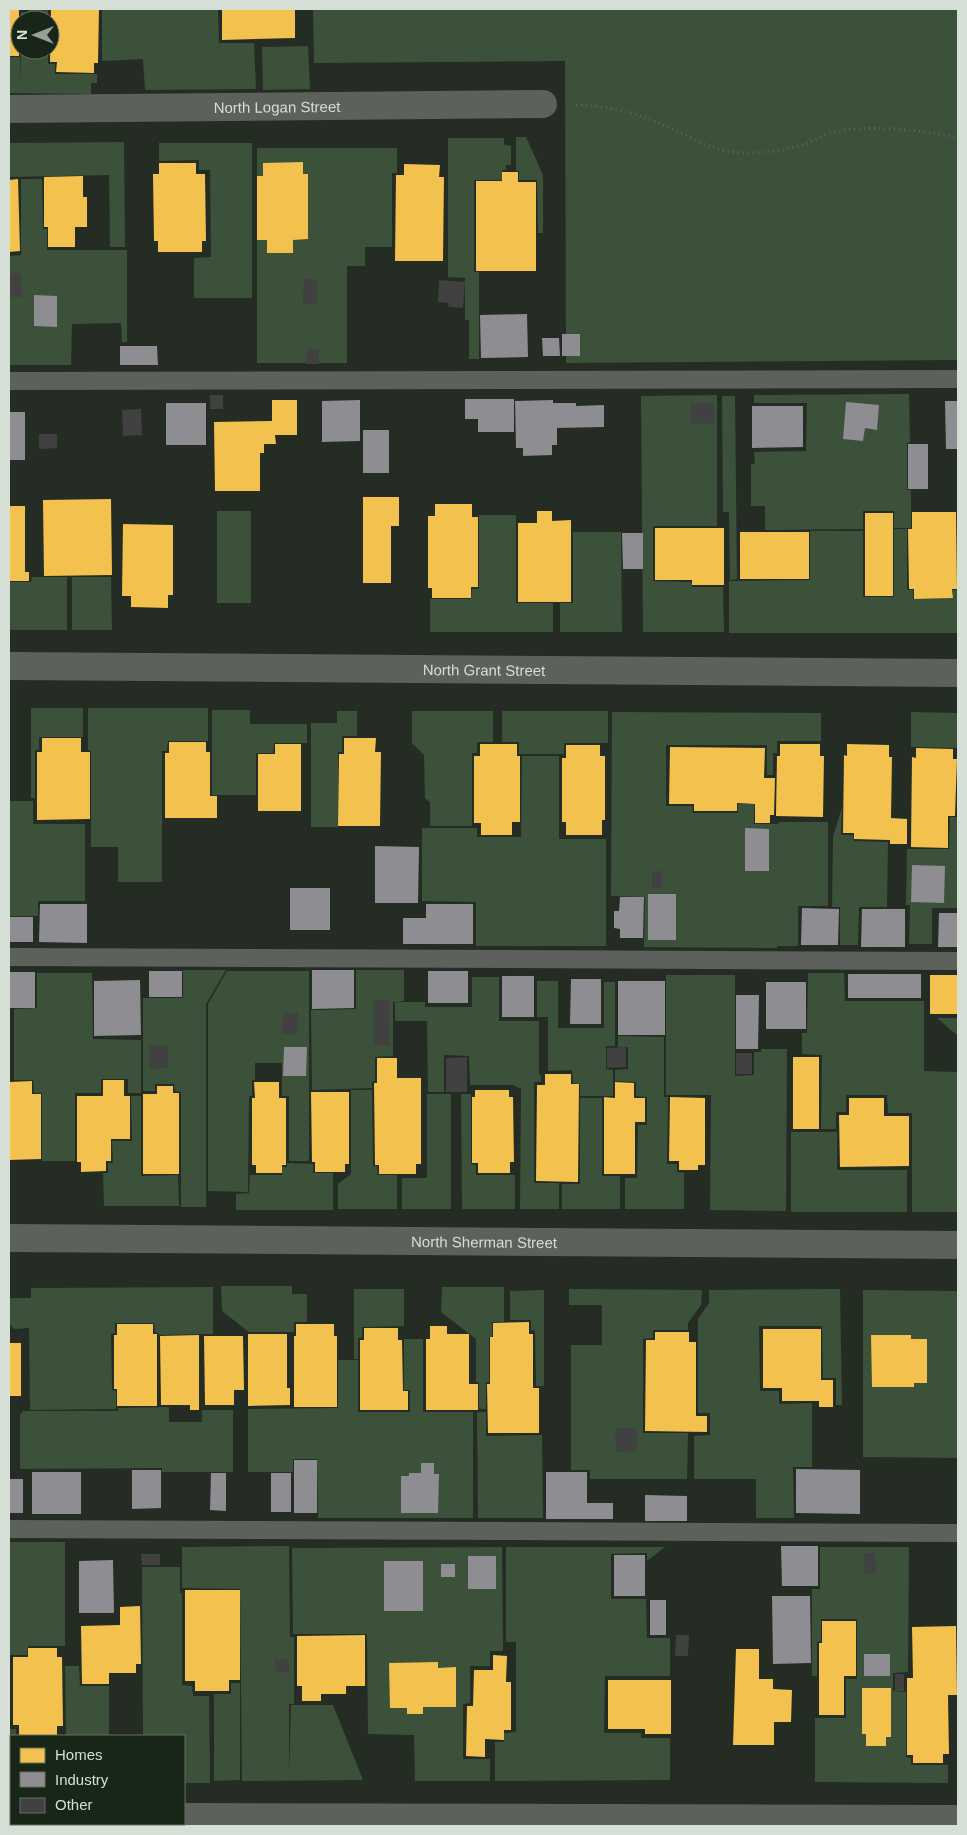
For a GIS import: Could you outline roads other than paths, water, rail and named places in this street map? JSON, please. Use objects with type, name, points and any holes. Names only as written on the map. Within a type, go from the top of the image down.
[{"type":"street","name":"North Logan Street","points":[[9,109],[543,104]]},
{"type":"street","name":"North Grant Street","points":[[9,666],[958,673]]},
{"type":"street","name":"North Sherman Street","points":[[9,1238],[958,1245]]},
{"type":"street","points":[[185,1817],[958,1819]]},
{"type":"lane","points":[[9,381],[958,379]]},
{"type":"lane","points":[[9,957],[958,961]]},
{"type":"lane","points":[[9,1529],[958,1532]]}]
